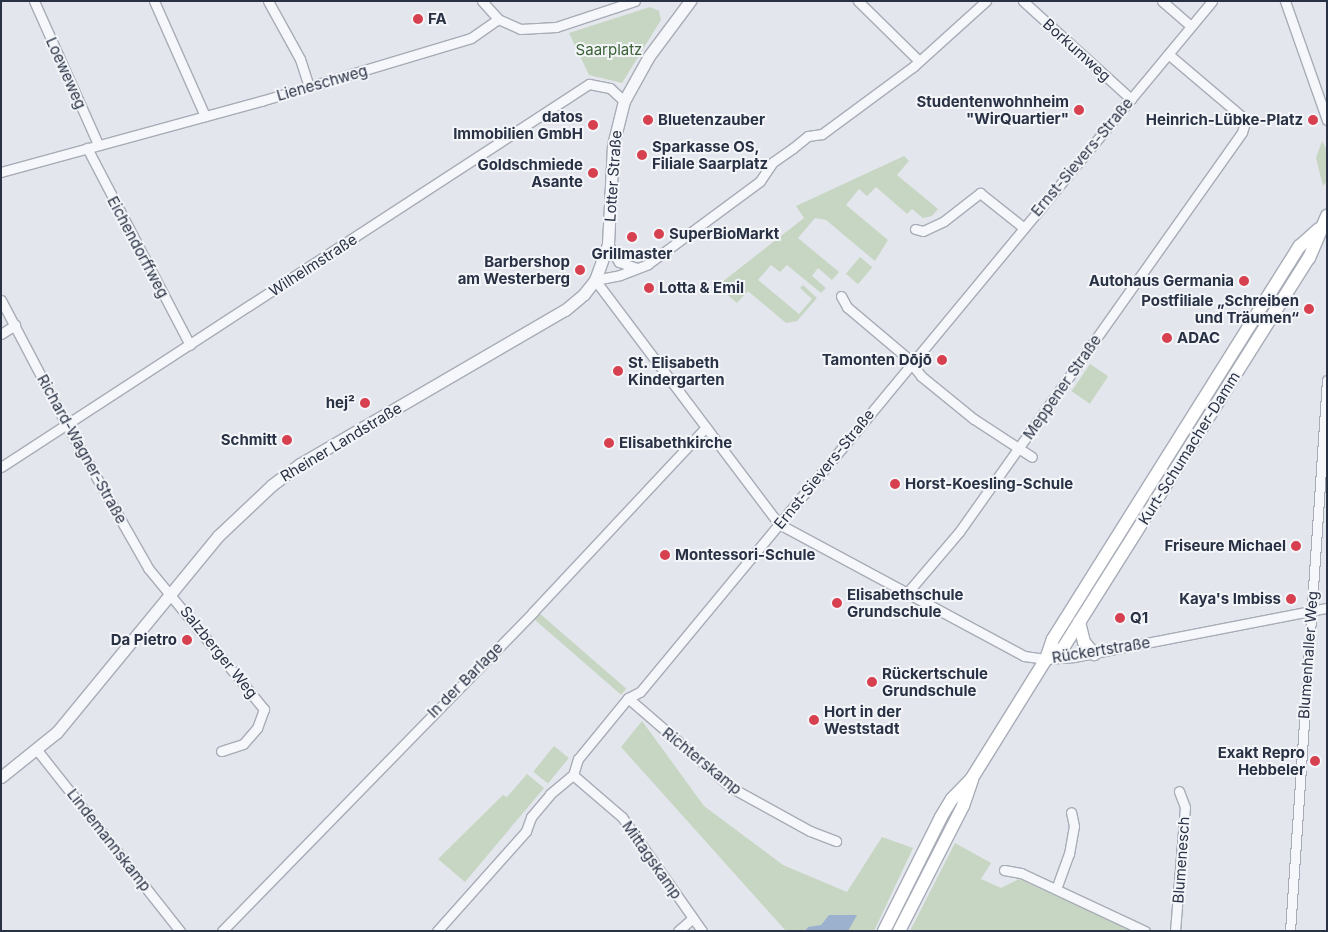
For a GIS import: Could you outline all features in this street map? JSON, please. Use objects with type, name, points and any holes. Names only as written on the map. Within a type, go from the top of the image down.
[{"type":"main road","name":"Kurt-Schumacher-Damm","points":[[1046,660],[1063,648],[1309,258],[1323,233],[1327,216]]},
{"type":"main road","name":"Kurt-Schumacher-Damm","points":[[884,931],[952,798],[972,778],[1046,660],[1053,638],[1297,251],[1308,236],[1323,233]]},
{"type":"main road","points":[[1079,622],[1084,642],[1094,654]]},
{"type":"main road","name":"Kurt-Schumacher-Damm","points":[[899,931],[963,806],[972,778]]},
{"type":"street","name":"Loeweweg","points":[[34,1],[98,144]]},
{"type":"street","points":[[154,1],[205,116]]},
{"type":"street","points":[[268,1],[300,58],[309,87]]},
{"type":"street","points":[[482,1],[498,19],[520,29],[556,27],[633,2]]},
{"type":"street","points":[[858,1],[895,36],[916,63]]},
{"type":"street","points":[[595,280],[639,269],[760,180],[773,162],[808,136],[822,134],[916,63],[986,1]]},
{"type":"street","name":"Borkumweg","points":[[1022,1],[1131,99]]},
{"type":"street","points":[[1162,1],[1191,26]]},
{"type":"street","name":"Ernst-Sievers-Straße","points":[[437,931],[526,831],[531,817],[550,794],[573,776],[578,759],[628,698],[640,692],[1212,1]]},
{"type":"street","points":[[1285,1],[1327,120]]},
{"type":"street","name":"Lotter Straße","points":[[595,280],[608,244],[613,145],[624,101],[649,56],[688,2]]},
{"type":"street","name":"Lieneschweg","points":[[1,172],[309,87],[471,38],[498,19]]},
{"type":"street","name":"Meppener Straße","points":[[907,593],[959,532],[1019,449],[1245,123],[1240,115],[1168,54]]},
{"type":"street","name":"Wilhelmstraße","points":[[1,467],[589,84],[610,88],[624,101]]},
{"type":"street","name":"Eichendorffweg","points":[[87,148],[190,345]]},
{"type":"street","points":[[915,229],[923,231],[944,221],[980,193],[1024,228]]},
{"type":"street","points":[[608,244],[619,262],[639,269]]},
{"type":"street","name":"Rückertstraße","points":[[595,280],[778,524],[1024,656],[1046,660],[1094,654],[1327,608]]},
{"type":"street","name":"Rheiner Landstraße","points":[[1,777],[37,750],[73,714],[232,520],[293,469],[565,310],[595,280]]},
{"type":"street","points":[[841,296],[847,307],[911,363],[921,376],[974,419],[1032,456]]},
{"type":"street","name":"Richard-Wagner-Straße","points":[[1,300],[66,424],[148,568],[171,593]]},
{"type":"street","points":[[1,334],[15,325]]},
{"type":"street","name":"Blumenhaller Weg","points":[[1290,931],[1327,380]]},
{"type":"street","name":"In der Barlage","points":[[222,931],[532,612],[706,427]]},
{"type":"street","name":"Salzberger Weg","points":[[171,593],[264,709],[257,728],[243,744],[221,751]]},
{"type":"street","name":"Richterskamp","points":[[628,698],[732,788],[810,831],[836,841]]},
{"type":"street","name":"Lindemannskamp","points":[[37,750],[180,931]]},
{"type":"street","name":"Mittagskamp","points":[[573,776],[622,817],[702,931]]},
{"type":"street","name":"Blumenesch","points":[[1175,931],[1185,807],[1179,791]]},
{"type":"street","points":[[1056,889],[1070,854],[1074,826],[1071,812]]},
{"type":"street","points":[[1004,870],[1022,873],[1145,931]]},
{"type":"street","points":[[678,931],[692,919]]},
{"type":"green space","name":"Saarplatz","points":[[650,7],[659,11],[661,20],[622,83],[589,75],[569,33]]},
{"type":"green space","points":[[1322,141],[1327,150],[1327,181],[1323,186],[1316,158]]},
{"type":"green space","points":[[904,156],[909,161],[897,175],[938,209],[932,216],[923,218],[912,209],[907,214],[876,187],[867,196],[859,189],[846,205],[888,240],[875,261],[826,220],[815,218],[798,238],[839,272],[832,280],[818,268],[812,276],[826,288],[821,293],[787,265],[780,272],[771,265],[758,280],[799,314],[812,299],[800,288],[803,285],[817,298],[797,321],[786,323],[748,291],[737,303],[717,286],[804,218],[796,206]]},
{"type":"green space","points":[[860,257],[872,267],[858,284],[846,274]]},
{"type":"green space","points":[[1090,364],[1108,376],[1090,404],[1072,391]]},
{"type":"green space","points":[[538,612],[626,689],[621,695],[533,618]]},
{"type":"green space","points":[[642,721],[704,806],[783,865],[847,892],[882,837],[913,848],[874,931],[786,931],[621,747]]},
{"type":"green space","points":[[554,746],[569,758],[548,784],[533,772]]},
{"type":"green space","points":[[527,774],[544,788],[465,882],[438,859],[503,795],[507,797]]},
{"type":"green space","points":[[955,843],[991,863],[981,879],[1001,888],[1019,879],[1132,931],[910,931]]},
{"type":"water","points":[[829,915],[857,915],[848,931],[805,931],[808,927],[821,925]]},
{"type":"place","name":"FA","points":[[418,19]]},
{"type":"place","name":"Studentenwohnheim \"WirQuartier\"","points":[[1079,110]]},
{"type":"place","name":"Bluetenzauber","points":[[648,120]]},
{"type":"place","name":"Heinrich-Lübke-Platz","points":[[1313,120]]},
{"type":"place","name":"datos Immobilien GmbH","points":[[593,125]]},
{"type":"place","name":"Sparkasse OS, Filiale Saarplatz","points":[[642,155]]},
{"type":"place","name":"Goldschmiede Asante","points":[[593,173]]},
{"type":"place","name":"SuperBioMarkt","points":[[659,234]]},
{"type":"place","name":"Grillmaster","points":[[632,237]]},
{"type":"place","name":"Barbershop am Westerberg","points":[[580,270]]},
{"type":"place","name":"Autohaus Germania","points":[[1244,281]]},
{"type":"place","name":"Lotta & Emil","points":[[649,288]]},
{"type":"place","name":"Postfiliale „Schreiben und Träumen“","points":[[1309,309]]},
{"type":"place","name":"ADAC","points":[[1167,338]]},
{"type":"place","name":"Tamonten Dōjō","points":[[942,360]]},
{"type":"place","name":"St. Elisabeth Kindergarten","points":[[618,371]]},
{"type":"place","name":"hej²","points":[[365,403]]},
{"type":"place","name":"Schmitt","points":[[287,440]]},
{"type":"place","name":"Elisabethkirche","points":[[609,443]]},
{"type":"place","name":"Horst-Koesling-Schule","points":[[895,484]]},
{"type":"place","name":"Friseure Michael","points":[[1296,546]]},
{"type":"place","name":"Montessori-Schule","points":[[665,555]]},
{"type":"place","name":"Kaya's Imbiss","points":[[1291,599]]},
{"type":"place","name":"Elisabethschule Grundschule","points":[[837,603]]},
{"type":"place","name":"Q1","points":[[1120,618]]},
{"type":"place","name":"Da Pietro","points":[[187,640]]},
{"type":"place","name":"Rückertschule Grundschule","points":[[872,682]]},
{"type":"place","name":"Hort in der Weststadt","points":[[814,720]]},
{"type":"place","name":"Exakt Repro Hebbeler","points":[[1315,761]]}]
